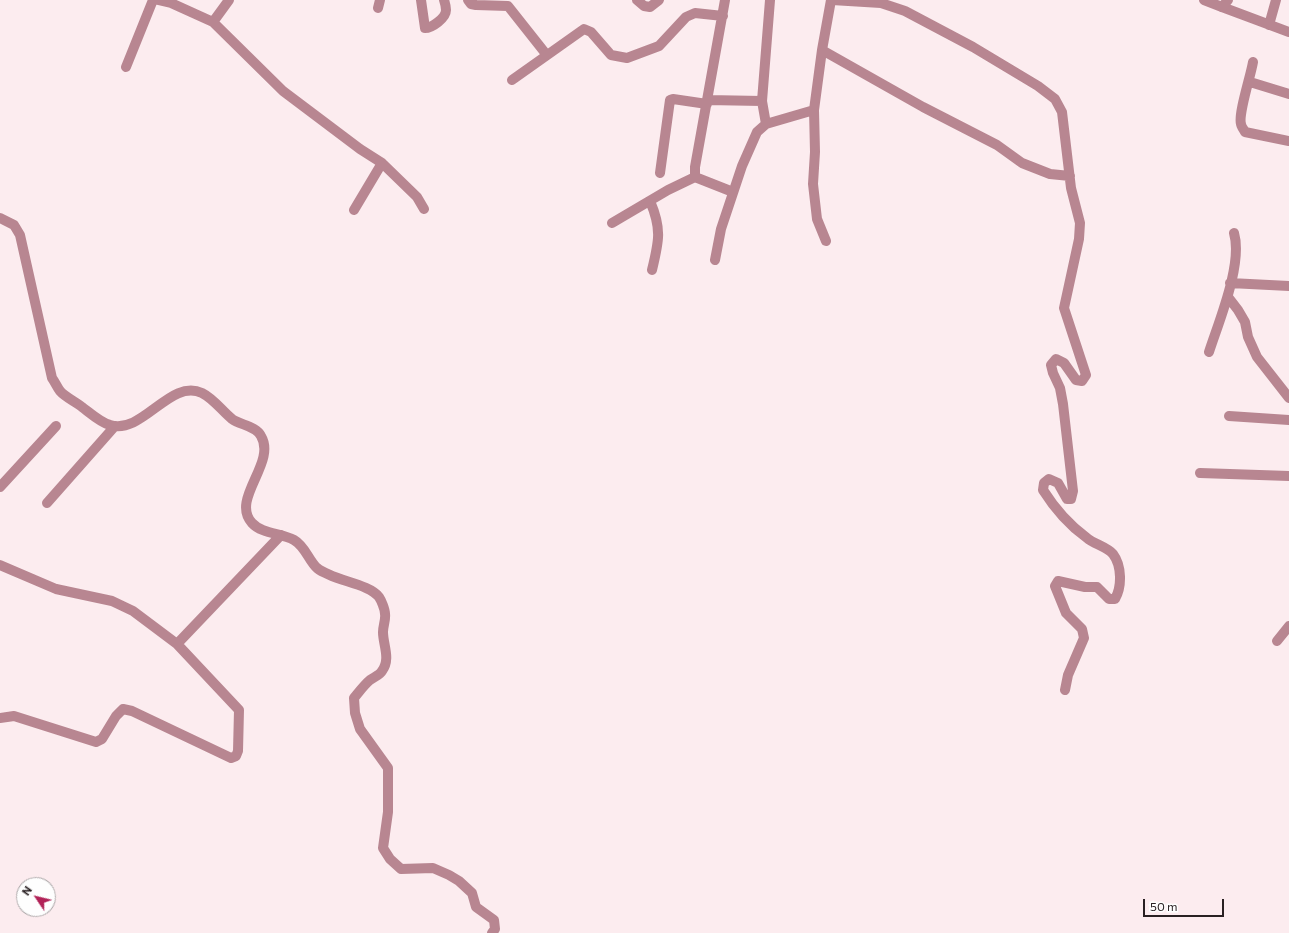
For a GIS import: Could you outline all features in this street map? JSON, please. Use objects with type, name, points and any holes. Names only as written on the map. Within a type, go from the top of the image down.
[{"type":"street","points":[[126,67],[154,0]]},
{"type":"street","points":[[158,0],[171,3],[212,22],[283,91],[360,149],[382,163],[417,197],[424,209]]},
{"type":"street","points":[[212,22],[229,0]]},
{"type":"street","points":[[421,0],[425,28],[429,28],[445,15],[446,11],[444,0]]},
{"type":"street","points":[[468,0],[471,4],[476,5],[508,6],[546,54]]},
{"type":"street","points":[[637,0],[644,6],[650,7],[659,0]]},
{"type":"street","points":[[695,177],[695,167],[725,0]]},
{"type":"street","points":[[766,124],[762,101],[770,0]]},
{"type":"street","points":[[826,241],[817,219],[813,184],[815,152],[814,110],[822,50],[832,0],[881,2],[905,11],[973,47],[1038,86],[1054,99],[1062,112],[1070,176],[1080,223],[1079,239],[1064,308],[1086,375],[1082,382],[1076,380],[1064,363],[1056,359],[1051,365],[1052,373],[1060,388],[1063,404],[1073,491],[1071,499],[1067,499],[1058,483],[1049,479],[1044,483],[1044,490],[1061,516],[1088,539],[1112,553],[1118,563],[1120,579],[1118,594],[1115,599],[1109,599],[1097,588],[1058,581],[1055,586],[1066,613],[1082,629],[1084,638],[1068,675],[1066,690]]},
{"type":"street","points":[[1204,0],[1225,4],[1289,32]]},
{"type":"street","points":[[1269,24],[1276,0]]},
{"type":"street","points":[[512,80],[546,54],[584,29],[588,29],[611,55],[627,58],[659,46],[686,17],[695,13],[723,16]]},
{"type":"street","points":[[822,50],[922,107],[997,145],[1022,163],[1050,174],[1070,176]]},
{"type":"street","points":[[1253,62],[1250,82],[1242,106],[1240,123],[1245,132],[1289,141]]},
{"type":"street","points":[[1250,82],[1289,94]]},
{"type":"street","points":[[660,174],[670,100],[707,102],[762,101]]},
{"type":"street","points":[[715,260],[721,229],[757,132],[766,124],[814,110]]},
{"type":"street","points":[[354,210],[382,163]]},
{"type":"street","points":[[612,224],[668,190],[695,177],[734,192]]},
{"type":"street","points":[[650,201],[657,218],[659,241],[652,270]]},
{"type":"street","points":[[0,218],[14,225],[20,235],[52,378],[61,392],[96,417],[109,425],[115,426],[141,420],[174,396],[193,390],[203,394],[233,420],[250,427],[261,435],[264,447],[264,457],[249,492],[245,507],[251,522],[263,530],[296,541],[309,556],[316,568],[335,578],[367,589],[378,596],[386,614],[383,632],[387,660],[382,671],[369,681],[354,698],[355,713],[360,729],[388,768],[388,812],[383,848],[390,859],[401,870],[433,868],[459,881],[472,893],[476,907],[494,920],[495,928],[492,933]]},
{"type":"street","points":[[1209,352],[1228,297],[1236,253],[1236,240],[1234,233]]},
{"type":"street","points":[[1230,283],[1289,286]]},
{"type":"street","points":[[1228,297],[1245,322],[1248,337],[1257,357],[1289,398]]},
{"type":"street","points":[[1229,416],[1289,420]]},
{"type":"street","points":[[0,487],[56,426]]},
{"type":"street","points":[[47,503],[115,426]]},
{"type":"street","points":[[1200,473],[1289,476]]},
{"type":"street","points":[[177,644],[281,535]]},
{"type":"street","points":[[0,565],[56,589],[112,601],[133,611],[177,644],[239,710],[238,751],[236,756],[231,758],[132,710],[124,710],[116,716],[102,739],[96,742],[14,716],[0,718]]},
{"type":"street","points":[[1277,641],[1289,626]]}]
